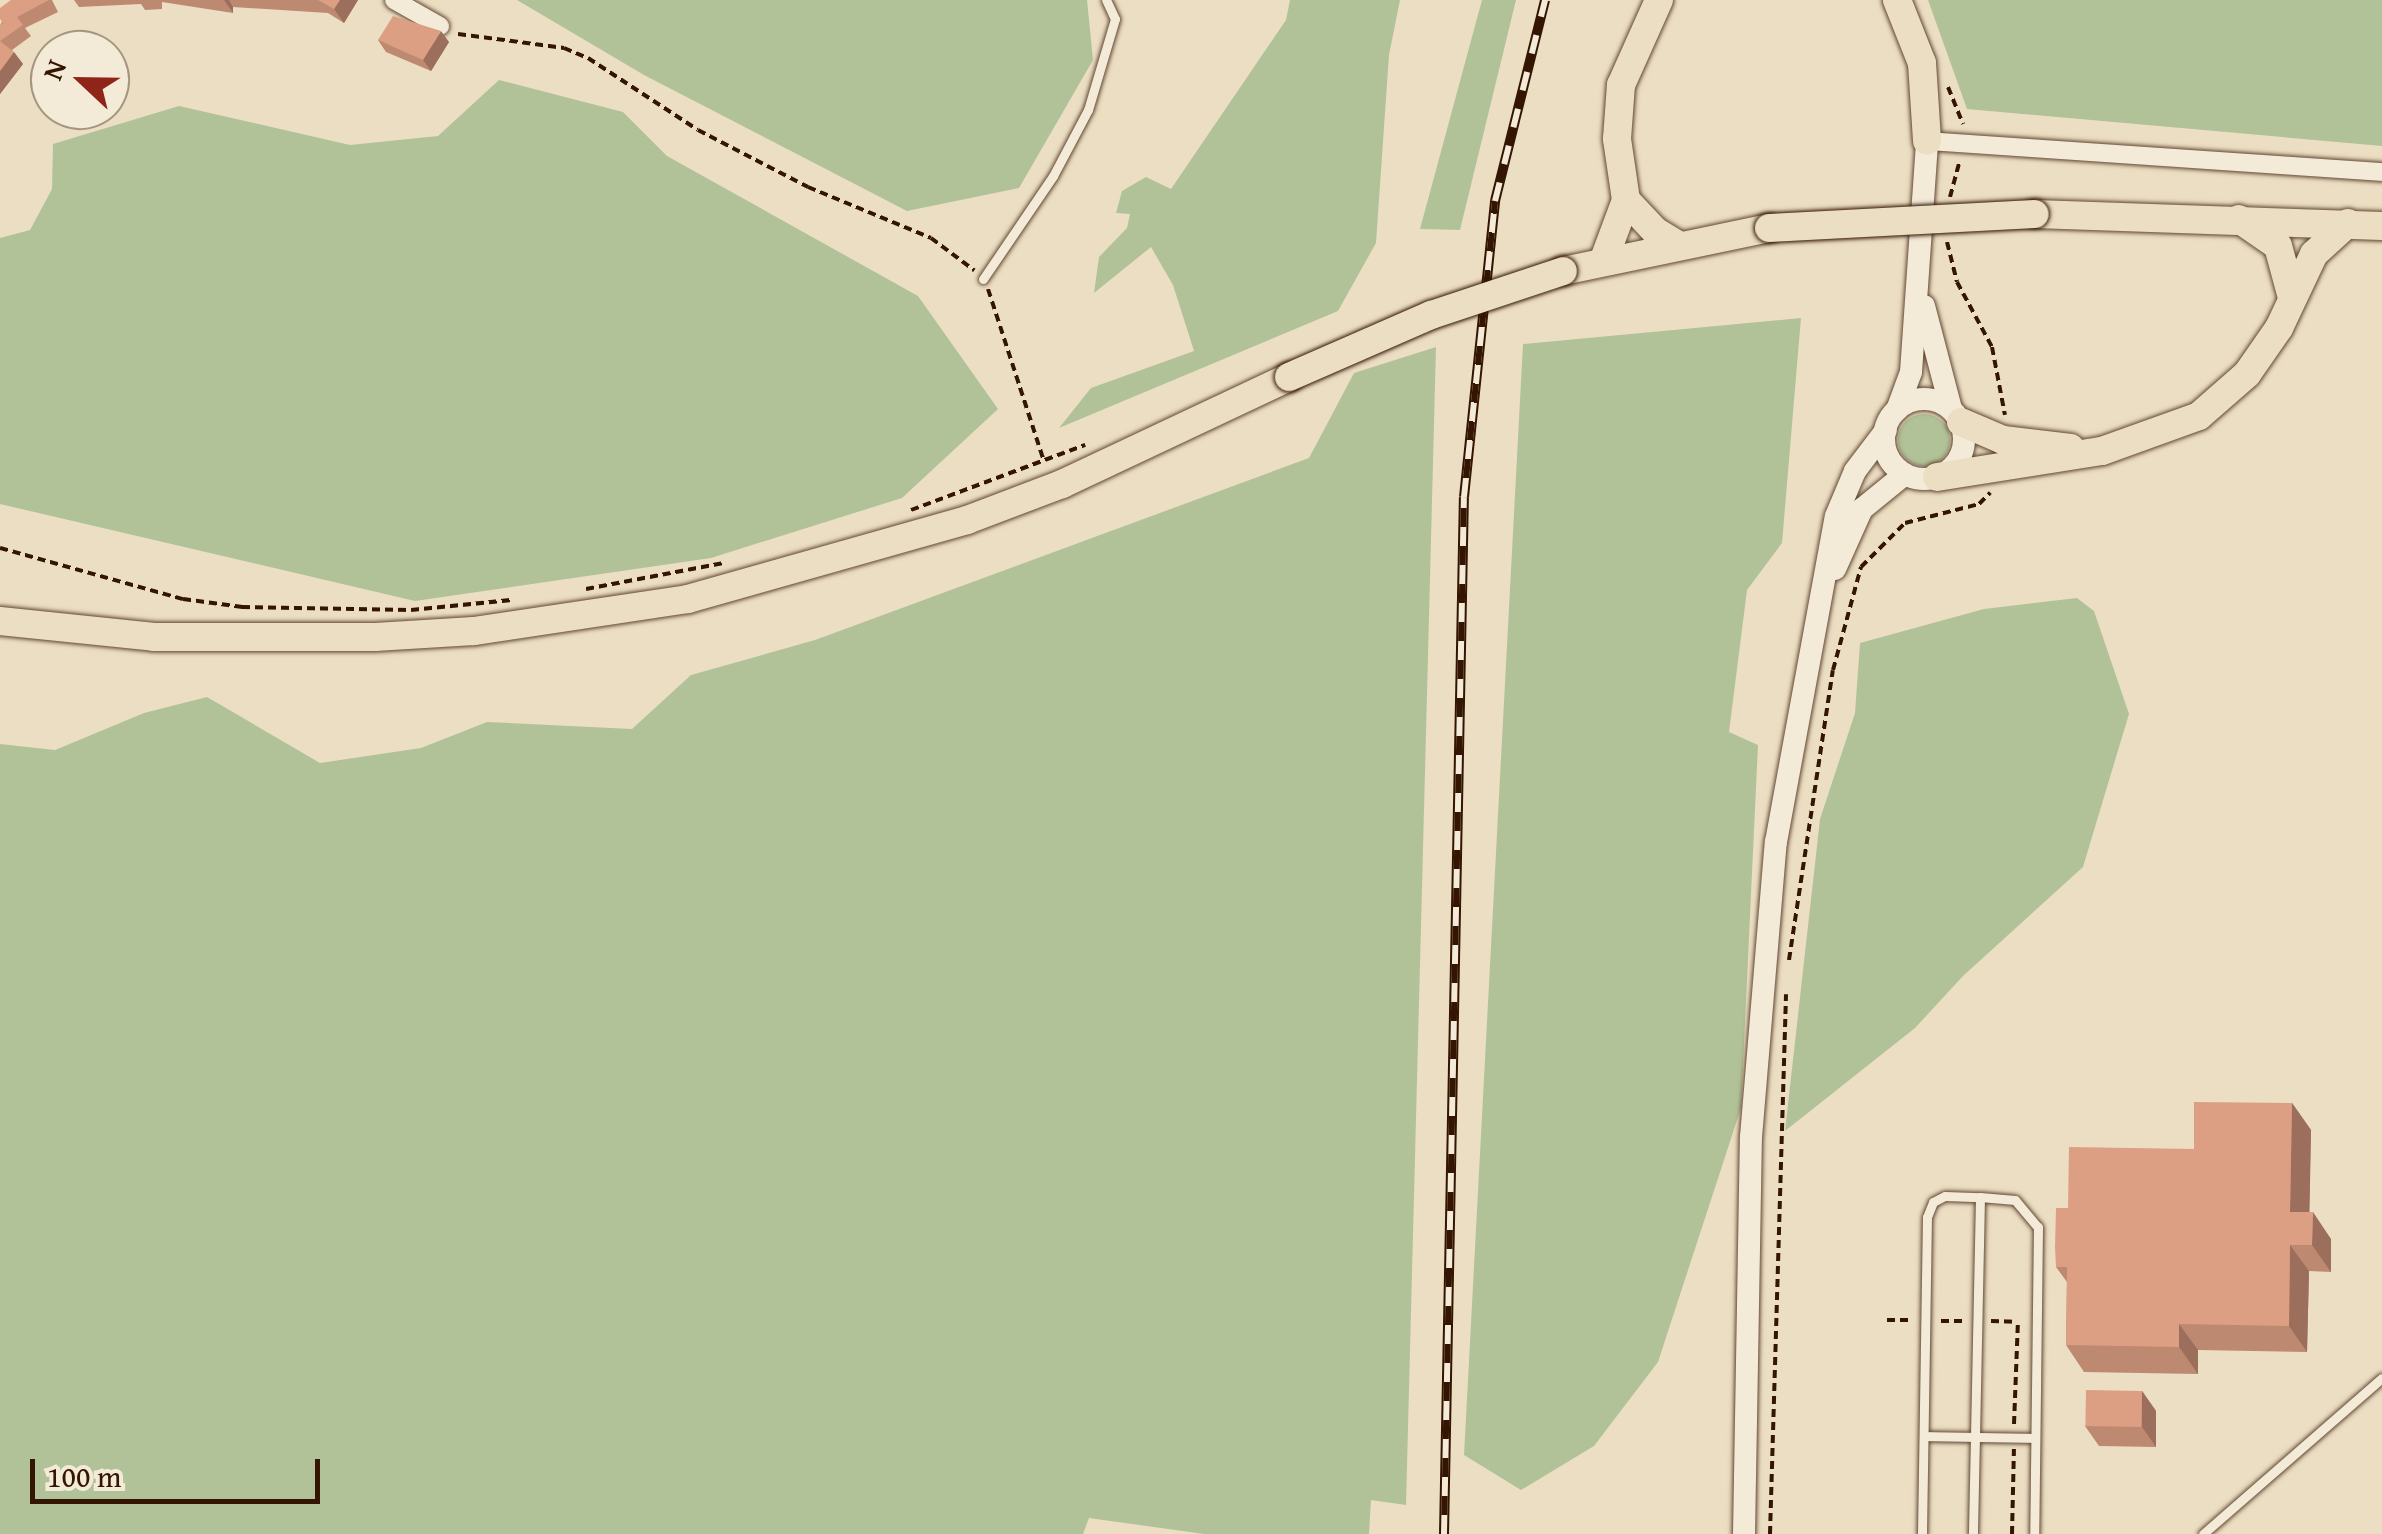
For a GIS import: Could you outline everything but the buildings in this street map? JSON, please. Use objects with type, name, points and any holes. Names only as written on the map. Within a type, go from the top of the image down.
[{"type":"main road","points":[[1603,262],[1626,200],[1617,139],[1621,85],[1659,0]]},
{"type":"main road","points":[[1896,0],[1922,64],[1927,141]]},
{"type":"main road","points":[[1626,200],[1654,232],[1677,244]]},
{"type":"main road","points":[[0,621],[154,637],[375,637],[474,631],[688,599],[968,520],[1431,315],[1563,272],[1677,244],[1769,228],[2036,214],[2236,217],[2382,226]]},
{"type":"main road","points":[[2236,217],[2278,246],[2291,294]]},
{"type":"main road","points":[[1937,477],[1996,472],[2102,451],[2169,432],[2223,400],[2270,342],[2314,254],[2348,224]]},
{"type":"main road","points":[[1956,415],[2003,440],[2102,451]]},
{"type":"street","points":[[394,0],[440,26]]},
{"type":"street","points":[[1744,1534],[1752,1137],[1764,946],[1836,516],[1855,471],[1891,420],[1911,372],[1927,141],[2382,172]]},
{"type":"street","points":[[1891,420],[1888,455],[1905,474],[1937,477],[1958,461],[1956,415],[1928,331],[1920,264]]},
{"type":"street","points":[[1891,420],[1924,399],[1956,415]]},
{"type":"street","points":[[1820,610],[1862,509],[1905,474]]},
{"type":"lane","points":[[983,279],[1054,176],[1088,110],[1115,18],[1106,0]]},
{"type":"lane","points":[[1922,1534],[1929,1208],[1945,1196],[2016,1200],[2034,1218],[2034,1534]]},
{"type":"lane","points":[[1973,1534],[1980,1197]]},
{"type":"lane","points":[[2202,1534],[2382,1378]]},
{"type":"lane","points":[[1924,1436],[2034,1438]]},
{"type":"path","points":[[440,26],[483,40],[564,48],[588,58],[762,164],[932,238],[983,279],[1044,462]]},
{"type":"path","points":[[1944,74],[1962,113],[1962,141],[1949,201]]},
{"type":"path","points":[[1948,230],[1951,266],[1999,372],[2003,440]]},
{"type":"path","points":[[906,511],[1100,439]]},
{"type":"path","points":[[1788,968],[1833,670],[1861,567],[1905,523],[1984,500],[1996,472]]},
{"type":"path","points":[[0,548],[182,599],[242,607],[411,610],[521,599]]},
{"type":"path","points":[[578,590],[731,561]]},
{"type":"path","points":[[1770,1534],[1777,1130],[1786,986]]},
{"type":"path","points":[[1886,1320],[2036,1322]]},
{"type":"green space","points":[[517,0],[1087,0],[1093,60],[1019,188],[907,211],[644,75]]},
{"type":"green space","points":[[1290,0],[1400,0],[1389,55],[1376,243],[1338,311],[1059,428],[1091,388],[1194,351],[1173,285],[1151,247],[1094,293],[1099,257],[1127,228],[1130,214],[1116,213],[1122,191],[1146,177],[1171,189],[1286,20]]},
{"type":"green space","points":[[1482,0],[1516,0],[1460,230],[1420,229]]},
{"type":"green space","points":[[1928,0],[2382,0],[2382,146],[1967,109]]},
{"type":"green space","points":[[499,80],[623,112],[667,156],[918,296],[998,409],[902,498],[711,558],[415,601],[0,504],[0,238],[30,230],[52,189],[53,144],[99,130],[130,130],[130,121],[179,106],[350,145],[438,136]]},
{"type":"green space","points":[[1801,318],[1782,543],[1747,590],[1729,732],[1758,745],[1741,1108],[1658,1362],[1594,1446],[1521,1490],[1464,1455],[1523,344]]},
{"type":"green space","points":[[1436,347],[1406,1505],[1371,1500],[1369,1534],[1204,1534],[1089,1518],[1083,1534],[0,1534],[0,744],[55,750],[144,713],[207,697],[320,763],[421,748],[487,722],[632,729],[691,675],[815,640],[1309,458],[1354,373]]},
{"type":"green space","points":[[1924,414],[1942,422],[1950,440],[1942,458],[1924,466],[1906,458],[1898,440],[1906,422]]},
{"type":"green space","points":[[2077,598],[2094,611],[2129,714],[2083,867],[1963,976],[1915,1028],[1785,1131],[1820,819],[1855,713],[1860,643],[1984,609]]},
{"type":"railway","points":[[1444,1534],[1464,497],[1495,201],[1545,0]]}]
